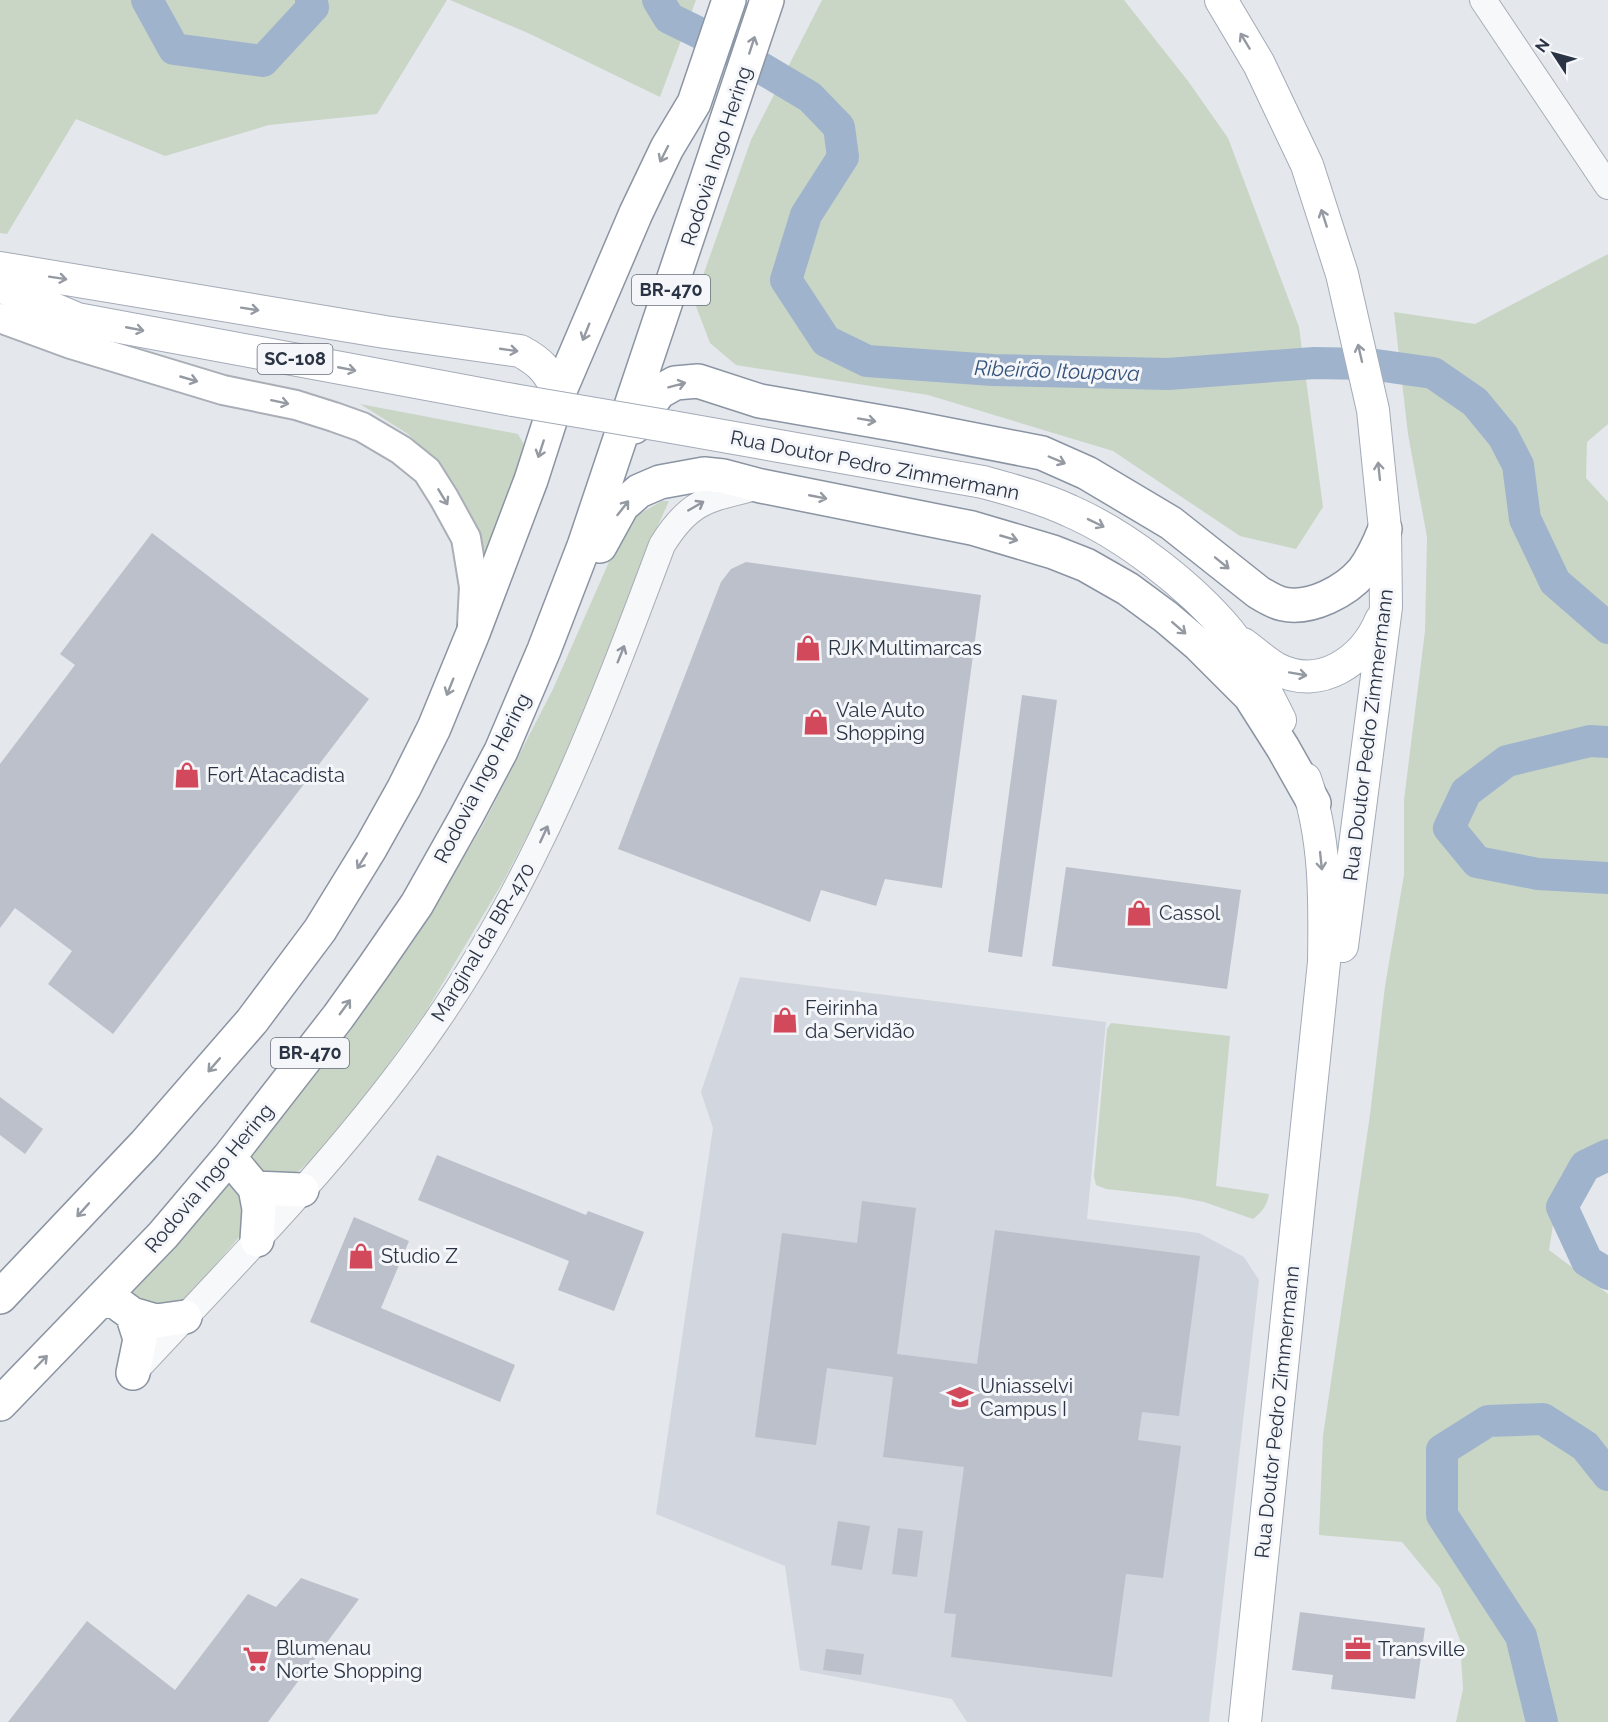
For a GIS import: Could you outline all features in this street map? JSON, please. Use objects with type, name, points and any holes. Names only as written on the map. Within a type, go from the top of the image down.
[{"type":"highway","name":"Rodovia Ingo Hering","points":[[559,393],[636,213],[667,148],[694,103],[729,0]]},
{"type":"highway","name":"Rodovia Ingo Hering","points":[[0,1404],[163,1235],[229,1157],[338,1017],[417,904],[501,751],[544,650],[584,546],[767,0]]},
{"type":"highway","points":[[614,458],[659,392],[675,383],[698,381],[760,401],[1042,453],[1087,473],[1171,523],[1258,592],[1270,600],[1286,604],[1303,604],[1327,597],[1345,587],[1362,571],[1375,553],[1385,529]]},
{"type":"highway","points":[[0,1297],[145,1144],[221,1057],[252,1021],[320,930],[371,847],[434,728],[531,480],[559,393]]},
{"type":"highway","points":[[544,650],[622,506],[639,491],[660,482],[704,474],[723,476],[761,486],[961,526],[1015,540],[1086,565],[1128,589],[1166,617],[1250,696],[1314,803]]},
{"type":"highway","points":[[229,1157],[255,1188],[259,1209],[257,1240]]},
{"type":"highway","points":[[255,1188],[302,1190]]},
{"type":"highway","points":[[102,1298],[132,1314],[156,1321],[185,1317]]},
{"type":"highway","points":[[132,1314],[140,1339],[133,1373]]},
{"type":"main road","name":"Rua Doutor Pedro Zimmermann","points":[[1221,0],[1259,64],[1307,165],[1342,274],[1373,410],[1385,529],[1386,607],[1340,962],[1309,1102]]},
{"type":"main road","points":[[0,268],[385,332],[520,351],[537,360],[552,377],[559,393]]},
{"type":"main road","name":"Rua Doutor Pedro Zimmermann","points":[[0,286],[77,319],[513,400],[983,482],[1059,506],[1106,528],[1173,578],[1231,634],[1288,736],[1314,803],[1325,904],[1324,962],[1245,1722]]},
{"type":"main road","points":[[0,317],[77,319]]},
{"type":"main road","points":[[0,317],[71,344],[223,390],[296,405],[334,417],[362,427],[401,450],[427,471],[466,538],[474,587],[473,633]]},
{"type":"main road","points":[[1231,634],[1277,669],[1299,676],[1320,675],[1337,670],[1352,661],[1366,647],[1386,607]]},
{"type":"street","points":[[1483,0],[1608,186]]},
{"type":"street","name":"Marginal da BR-470","points":[[133,1373],[302,1190],[376,1102],[437,1022],[519,886],[576,768],[662,545],[675,525],[687,512],[709,499],[761,486]]},
{"type":"shaded area","name":"Uniasselvi Campus I","points":[[740,977],[1106,1022],[1087,1219],[1199,1233],[1244,1257],[1259,1280],[1209,1722],[967,1722],[952,1699],[800,1670],[785,1566],[656,1514],[713,1128],[701,1092]]},
{"type":"green space","points":[[0,0],[447,0],[377,114],[269,125],[165,156],[76,119],[7,234],[0,233]]},
{"type":"green space","points":[[450,0],[696,0],[660,97],[528,33]]},
{"type":"green space","points":[[822,0],[1124,0],[1188,81],[1228,138],[1299,327],[1323,507],[1296,549],[1240,536],[1113,451],[928,395],[736,365],[710,343],[694,301],[751,140]]},
{"type":"green space","points":[[1608,254],[1608,424],[1587,442],[1586,478],[1608,502],[1608,1141],[1561,1175],[1549,1250],[1608,1294],[1608,1722],[1456,1722],[1463,1689],[1460,1640],[1440,1588],[1402,1542],[1319,1535],[1323,1436],[1370,1115],[1385,986],[1404,875],[1404,800],[1425,631],[1427,537],[1408,434],[1394,312],[1475,324]]},
{"type":"green space","points":[[360,404],[518,434],[527,450],[485,578],[446,474],[408,434]]},
{"type":"green space","points":[[662,501],[669,501],[641,563],[564,764],[504,880],[425,1013],[369,1091],[314,1157],[300,1170],[282,1181],[270,1181],[246,1161],[316,1074],[431,912],[483,825],[553,689],[627,521]]},
{"type":"green space","points":[[1111,1023],[1230,1036],[1216,1186],[1269,1194],[1264,1208],[1253,1219],[1204,1202],[1106,1189],[1096,1185],[1094,1176],[1107,1029]]},
{"type":"green space","points":[[233,1177],[242,1199],[240,1236],[189,1296],[176,1307],[162,1307],[129,1295]]},
{"type":"building","points":[[152,533],[369,699],[113,1034],[48,984],[72,951],[15,908],[0,928],[0,764],[75,665],[60,654]]},
{"type":"building","name":"Vale Auto Shopping","points":[[746,562],[981,595],[942,888],[885,879],[876,906],[821,890],[810,922],[618,849],[721,582],[731,569]]},
{"type":"building","points":[[1022,695],[1057,700],[1022,957],[988,952]]},
{"type":"building","points":[[1066,867],[1241,890],[1227,989],[1052,966]]},
{"type":"building","points":[[0,1097],[43,1129],[25,1154],[0,1135]]},
{"type":"building","points":[[437,1155],[586,1215],[588,1211],[644,1232],[614,1311],[558,1290],[569,1261],[418,1200]]},
{"type":"building","points":[[862,1201],[916,1208],[897,1354],[977,1364],[995,1230],[1200,1256],[1179,1416],[1142,1412],[1138,1440],[1181,1446],[1163,1578],[1126,1574],[1112,1677],[951,1657],[956,1614],[944,1613],[964,1467],[883,1457],[893,1377],[827,1368],[816,1445],[755,1437],[782,1233],[857,1243]]},
{"type":"building","points":[[354,1217],[409,1241],[381,1308],[515,1365],[500,1402],[310,1322]]},
{"type":"building","points":[[838,1521],[870,1526],[862,1570],[831,1565]]},
{"type":"building","points":[[898,1528],[923,1531],[917,1577],[892,1574]]},
{"type":"building","name":"Blumenau Norte Shopping","points":[[301,1578],[359,1599],[268,1722],[8,1722],[87,1621],[175,1690],[248,1594],[276,1607]]},
{"type":"building","name":"Transville","points":[[1300,1612],[1425,1628],[1415,1699],[1331,1689],[1333,1675],[1292,1670]]},
{"type":"building","points":[[826,1649],[864,1654],[861,1675],[823,1670]]},
{"type":"waterway","name":"Ribeirão Itoupava","points":[[147,0],[174,49],[263,61],[313,7],[311,0]]},
{"type":"waterway","name":"Ribeirão Itoupava","points":[[658,0],[669,18],[718,42],[810,97],[839,127],[843,157],[806,215],[786,280],[826,341],[867,361],[993,370],[1168,374],[1314,363],[1369,364],[1433,373],[1475,402],[1503,436],[1518,465],[1525,519],[1555,582],[1608,628]]},
{"type":"waterway","name":"Ribeirão Itoupava","points":[[1608,742],[1590,741],[1507,761],[1466,792],[1449,828],[1477,862],[1538,874],[1608,878]]},
{"type":"waterway","name":"Ribeirão Itoupava","points":[[1608,1155],[1585,1166],[1562,1207],[1587,1261],[1608,1274]]},
{"type":"waterway","name":"Ribeirão Itoupava","points":[[1542,1722],[1521,1636],[1442,1515],[1442,1450],[1488,1421],[1543,1419],[1585,1446],[1608,1475]]},
{"type":"place","name":"RJK Multimarcas","points":[[808,648]]},
{"type":"place","name":"Vale Auto Shopping","points":[[816,722]]},
{"type":"place","name":"Fort Atacadista","points":[[187,775]]},
{"type":"place","name":"Cassol","points":[[1139,913]]},
{"type":"place","name":"Feirinha da Servidão","points":[[785,1020]]},
{"type":"place","name":"Studio Z","points":[[361,1256]]},
{"type":"place","name":"Uniasselvi Campus I","points":[[960,1397]]},
{"type":"place","name":"Transville","points":[[1358,1649]]},
{"type":"place","name":"Blumenau Norte Shopping","points":[[256,1659]]}]
